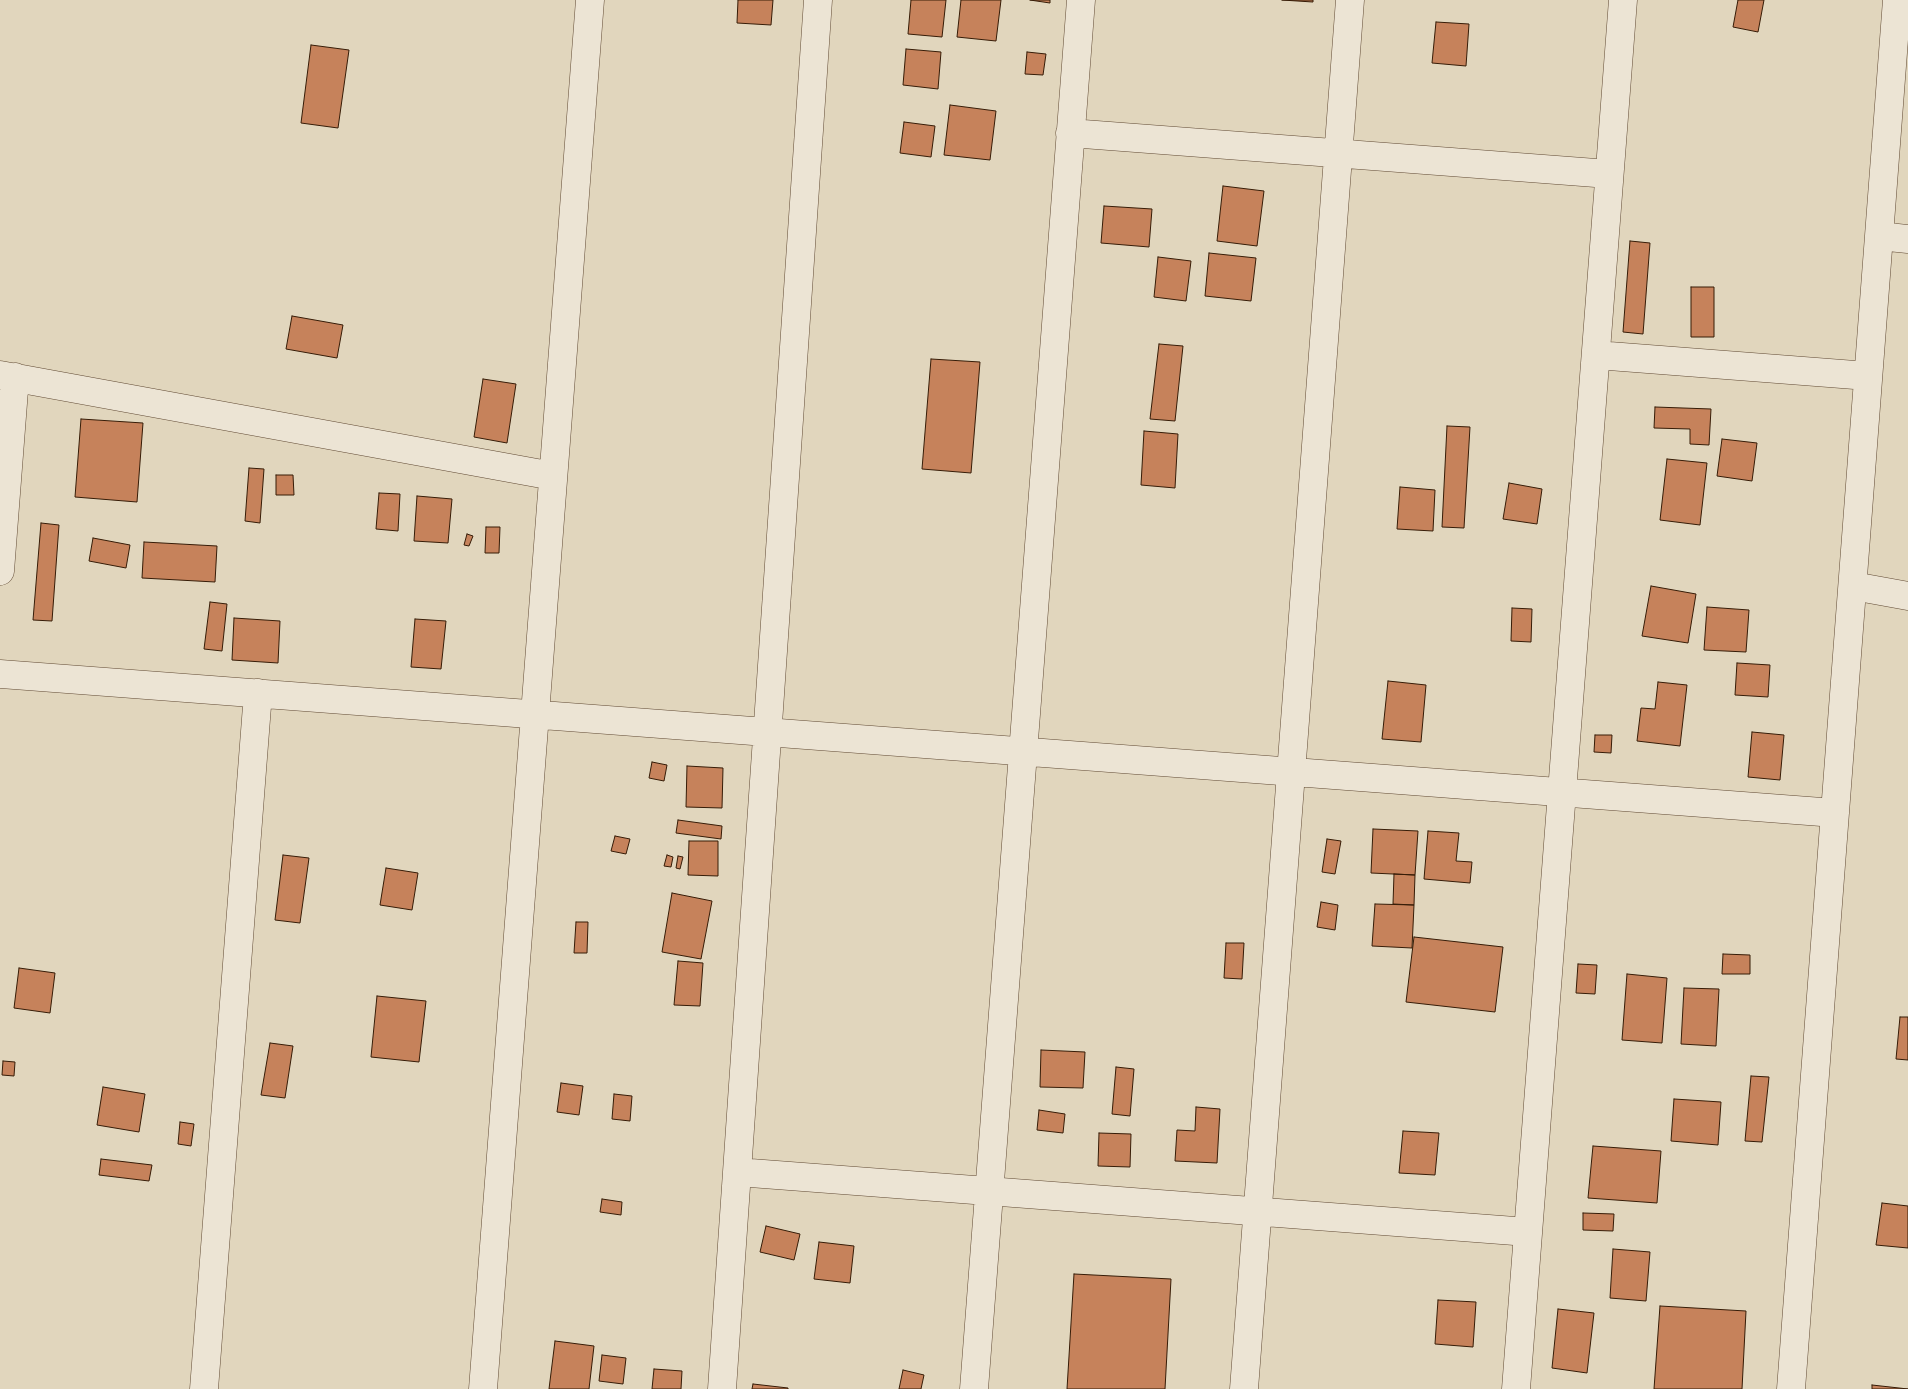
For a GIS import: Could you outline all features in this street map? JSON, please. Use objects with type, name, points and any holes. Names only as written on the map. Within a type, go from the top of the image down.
[{"type":"street","points":[[483,1389],[590,0]]},
{"type":"street","points":[[722,1389],[818,0]]},
{"type":"street","points":[[974,1389],[1081,0]]},
{"type":"street","points":[[1244,1389],[1350,0]]},
{"type":"street","points":[[1516,1389],[1622,0]]},
{"type":"street","points":[[1791,1389],[1897,0]]},
{"type":"street","points":[[1070,133],[1609,174]]},
{"type":"street","points":[[1879,236],[1908,239]]},
{"type":"street","points":[[1596,355],[1868,376]]},
{"type":"street","points":[[0,571],[7,376],[553,476]]},
{"type":"street","points":[[1852,586],[1908,596]]},
{"type":"street","points":[[0,674],[1835,812]]},
{"type":"street","points":[[204,1389],[258,694]]},
{"type":"street","points":[[737,1172],[1528,1232]]},
{"type":"building","points":[[738,0],[773,0],[771,25],[737,23]]},
{"type":"building","points":[[911,0],[946,0],[942,37],[908,34]]},
{"type":"building","points":[[961,0],[1001,0],[996,41],[957,37]]},
{"type":"building","points":[[1030,0],[1050,0],[1050,3]]},
{"type":"building","points":[[1282,0],[1313,0],[1313,2]]},
{"type":"building","points":[[1738,0],[1764,0],[1758,32],[1733,27]]},
{"type":"building","points":[[1436,22],[1469,24],[1466,66],[1432,63]]},
{"type":"building","points":[[311,45],[349,50],[338,128],[301,123]]},
{"type":"building","points":[[906,49],[941,52],[938,89],[903,85]]},
{"type":"building","points":[[1027,52],[1046,54],[1043,75],[1025,74]]},
{"type":"building","points":[[950,105],[996,111],[990,160],[944,155]]},
{"type":"building","points":[[904,122],[935,126],[931,157],[900,153]]},
{"type":"building","points":[[1223,186],[1264,191],[1257,246],[1217,241]]},
{"type":"building","points":[[1104,206],[1152,209],[1149,247],[1101,243]]},
{"type":"building","points":[[1630,241],[1650,243],[1643,334],[1623,332]]},
{"type":"building","points":[[1209,253],[1256,258],[1251,301],[1205,296]]},
{"type":"building","points":[[1158,257],[1191,261],[1186,301],[1154,297]]},
{"type":"building","points":[[1691,287],[1714,287],[1714,337],[1691,337]]},
{"type":"building","points":[[292,316],[343,325],[337,358],[286,349]]},
{"type":"building","points":[[1159,344],[1183,346],[1175,421],[1150,419]]},
{"type":"building","points":[[931,359],[980,362],[971,473],[922,469]]},
{"type":"building","points":[[483,379],[516,384],[507,443],[474,437]]},
{"type":"building","points":[[1655,407],[1711,409],[1709,445],[1690,444],[1690,429],[1654,428]]},
{"type":"building","points":[[81,419],[143,423],[137,502],[75,497]]},
{"type":"building","points":[[1447,426],[1470,427],[1464,528],[1442,527]]},
{"type":"building","points":[[1144,431],[1178,434],[1175,488],[1141,485]]},
{"type":"building","points":[[1722,439],[1757,443],[1752,481],[1717,476]]},
{"type":"building","points":[[1667,459],[1707,463],[1700,525],[1660,520]]},
{"type":"building","points":[[249,468],[264,469],[260,523],[245,521]]},
{"type":"building","points":[[276,475],[293,475],[294,495],[276,495]]},
{"type":"building","points":[[1509,483],[1542,489],[1537,524],[1503,519]]},
{"type":"building","points":[[1400,487],[1435,490],[1433,531],[1397,529]]},
{"type":"building","points":[[379,493],[400,494],[398,531],[376,529]]},
{"type":"building","points":[[417,496],[452,499],[448,543],[414,541]]},
{"type":"building","points":[[41,523],[59,525],[52,621],[33,620]]},
{"type":"building","points":[[486,527],[500,527],[499,553],[485,553]]},
{"type":"building","points":[[467,534],[473,536],[469,546],[464,545]]},
{"type":"building","points":[[93,538],[130,545],[126,568],[89,561]]},
{"type":"building","points":[[144,542],[217,546],[215,582],[142,578]]},
{"type":"building","points":[[1651,586],[1696,594],[1688,643],[1642,636]]},
{"type":"building","points":[[210,602],[227,604],[222,651],[204,649]]},
{"type":"building","points":[[1707,607],[1749,610],[1746,652],[1704,650]]},
{"type":"building","points":[[1512,608],[1532,609],[1531,642],[1511,641]]},
{"type":"building","points":[[234,618],[280,621],[278,663],[232,660]]},
{"type":"building","points":[[415,619],[446,621],[441,669],[411,667]]},
{"type":"building","points":[[1737,663],[1770,665],[1768,697],[1735,695]]},
{"type":"building","points":[[1388,681],[1426,685],[1421,742],[1382,739]]},
{"type":"building","points":[[1658,682],[1687,685],[1680,746],[1637,741],[1641,708],[1655,709]]},
{"type":"building","points":[[1752,732],[1784,735],[1780,780],[1748,777]]},
{"type":"building","points":[[1595,735],[1612,735],[1611,753],[1594,752]]},
{"type":"building","points":[[652,762],[667,765],[664,781],[649,778]]},
{"type":"building","points":[[687,766],[723,768],[722,808],[686,807]]},
{"type":"building","points":[[678,820],[722,826],[721,839],[676,833]]},
{"type":"building","points":[[1373,829],[1418,831],[1415,875],[1371,873]]},
{"type":"building","points":[[1428,831],[1459,833],[1456,861],[1472,862],[1470,883],[1424,879]]},
{"type":"building","points":[[615,836],[630,839],[626,854],[611,851]]},
{"type":"building","points":[[1327,839],[1341,841],[1335,874],[1322,872]]},
{"type":"building","points":[[689,841],[718,841],[718,876],[688,875]]},
{"type":"building","points":[[283,855],[309,858],[300,923],[275,920]]},
{"type":"building","points":[[667,855],[673,857],[671,867],[664,866]]},
{"type":"building","points":[[678,856],[683,857],[680,869],[676,868]]},
{"type":"building","points":[[386,868],[418,873],[412,910],[380,905]]},
{"type":"building","points":[[1394,874],[1415,875],[1414,905],[1393,904]]},
{"type":"building","points":[[672,893],[712,901],[701,959],[662,952]]},
{"type":"building","points":[[1321,902],[1338,905],[1335,930],[1317,927]]},
{"type":"building","points":[[1375,904],[1414,905],[1412,948],[1372,946]]},
{"type":"building","points":[[576,922],[588,922],[587,953],[574,953]]},
{"type":"building","points":[[1414,937],[1503,947],[1495,1012],[1406,1002]]},
{"type":"building","points":[[1226,943],[1244,943],[1242,979],[1224,978]]},
{"type":"building","points":[[1723,954],[1750,955],[1750,974],[1722,974]]},
{"type":"building","points":[[678,961],[703,963],[700,1006],[674,1005]]},
{"type":"building","points":[[1578,964],[1597,965],[1595,994],[1576,993]]},
{"type":"building","points":[[19,968],[55,973],[50,1013],[14,1008]]},
{"type":"building","points":[[1627,974],[1667,978],[1662,1043],[1622,1040]]},
{"type":"building","points":[[1684,988],[1719,989],[1716,1046],[1681,1044]]},
{"type":"building","points":[[377,996],[426,1001],[419,1062],[371,1057]]},
{"type":"building","points":[[1900,1017],[1908,1017],[1908,1060],[1896,1059]]},
{"type":"building","points":[[270,1043],[293,1046],[285,1098],[261,1095]]},
{"type":"building","points":[[1041,1050],[1085,1052],[1083,1088],[1040,1087]]},
{"type":"building","points":[[3,1061],[15,1062],[14,1076],[2,1075]]},
{"type":"building","points":[[1116,1067],[1134,1069],[1130,1116],[1112,1114]]},
{"type":"building","points":[[1751,1076],[1769,1077],[1762,1142],[1745,1141]]},
{"type":"building","points":[[561,1083],[583,1086],[579,1115],[557,1112]]},
{"type":"building","points":[[103,1087],[145,1094],[139,1132],[97,1125]]},
{"type":"building","points":[[614,1094],[632,1096],[630,1121],[612,1119]]},
{"type":"building","points":[[1674,1099],[1721,1102],[1718,1145],[1671,1141]]},
{"type":"building","points":[[1196,1107],[1220,1109],[1217,1163],[1175,1161],[1177,1130],[1195,1131]]},
{"type":"building","points":[[1039,1110],[1065,1114],[1063,1133],[1037,1130]]},
{"type":"building","points":[[180,1122],[194,1124],[191,1146],[178,1144]]},
{"type":"building","points":[[1403,1131],[1439,1133],[1435,1175],[1399,1173]]},
{"type":"building","points":[[1099,1133],[1131,1134],[1130,1167],[1098,1166]]},
{"type":"building","points":[[1593,1146],[1661,1151],[1657,1203],[1588,1198]]},
{"type":"building","points":[[101,1159],[152,1165],[149,1181],[99,1175]]},
{"type":"building","points":[[602,1199],[622,1202],[621,1215],[600,1212]]},
{"type":"building","points":[[1882,1203],[1908,1206],[1908,1248],[1876,1245]]},
{"type":"building","points":[[1583,1213],[1614,1214],[1613,1231],[1583,1230]]},
{"type":"building","points":[[766,1226],[800,1234],[794,1260],[760,1252]]},
{"type":"building","points":[[819,1242],[854,1246],[850,1283],[814,1279]]},
{"type":"building","points":[[1613,1249],[1650,1252],[1646,1301],[1610,1298]]},
{"type":"building","points":[[1074,1274],[1171,1279],[1165,1389],[1067,1389]]},
{"type":"building","points":[[1438,1300],[1476,1302],[1473,1347],[1435,1344]]},
{"type":"building","points":[[1660,1306],[1746,1311],[1742,1389],[1654,1389]]},
{"type":"building","points":[[1558,1309],[1594,1313],[1587,1373],[1552,1368]]},
{"type":"building","points":[[555,1341],[594,1346],[589,1389],[549,1389]]},
{"type":"building","points":[[602,1355],[626,1358],[623,1384],[599,1381]]},
{"type":"building","points":[[654,1369],[682,1371],[681,1389],[652,1389]]},
{"type":"building","points":[[903,1370],[924,1375],[921,1389],[899,1389]]},
{"type":"building","points":[[753,1384],[788,1388],[788,1389],[752,1389]]},
{"type":"building","points":[[1872,1385],[1908,1389],[1872,1389]]}]
